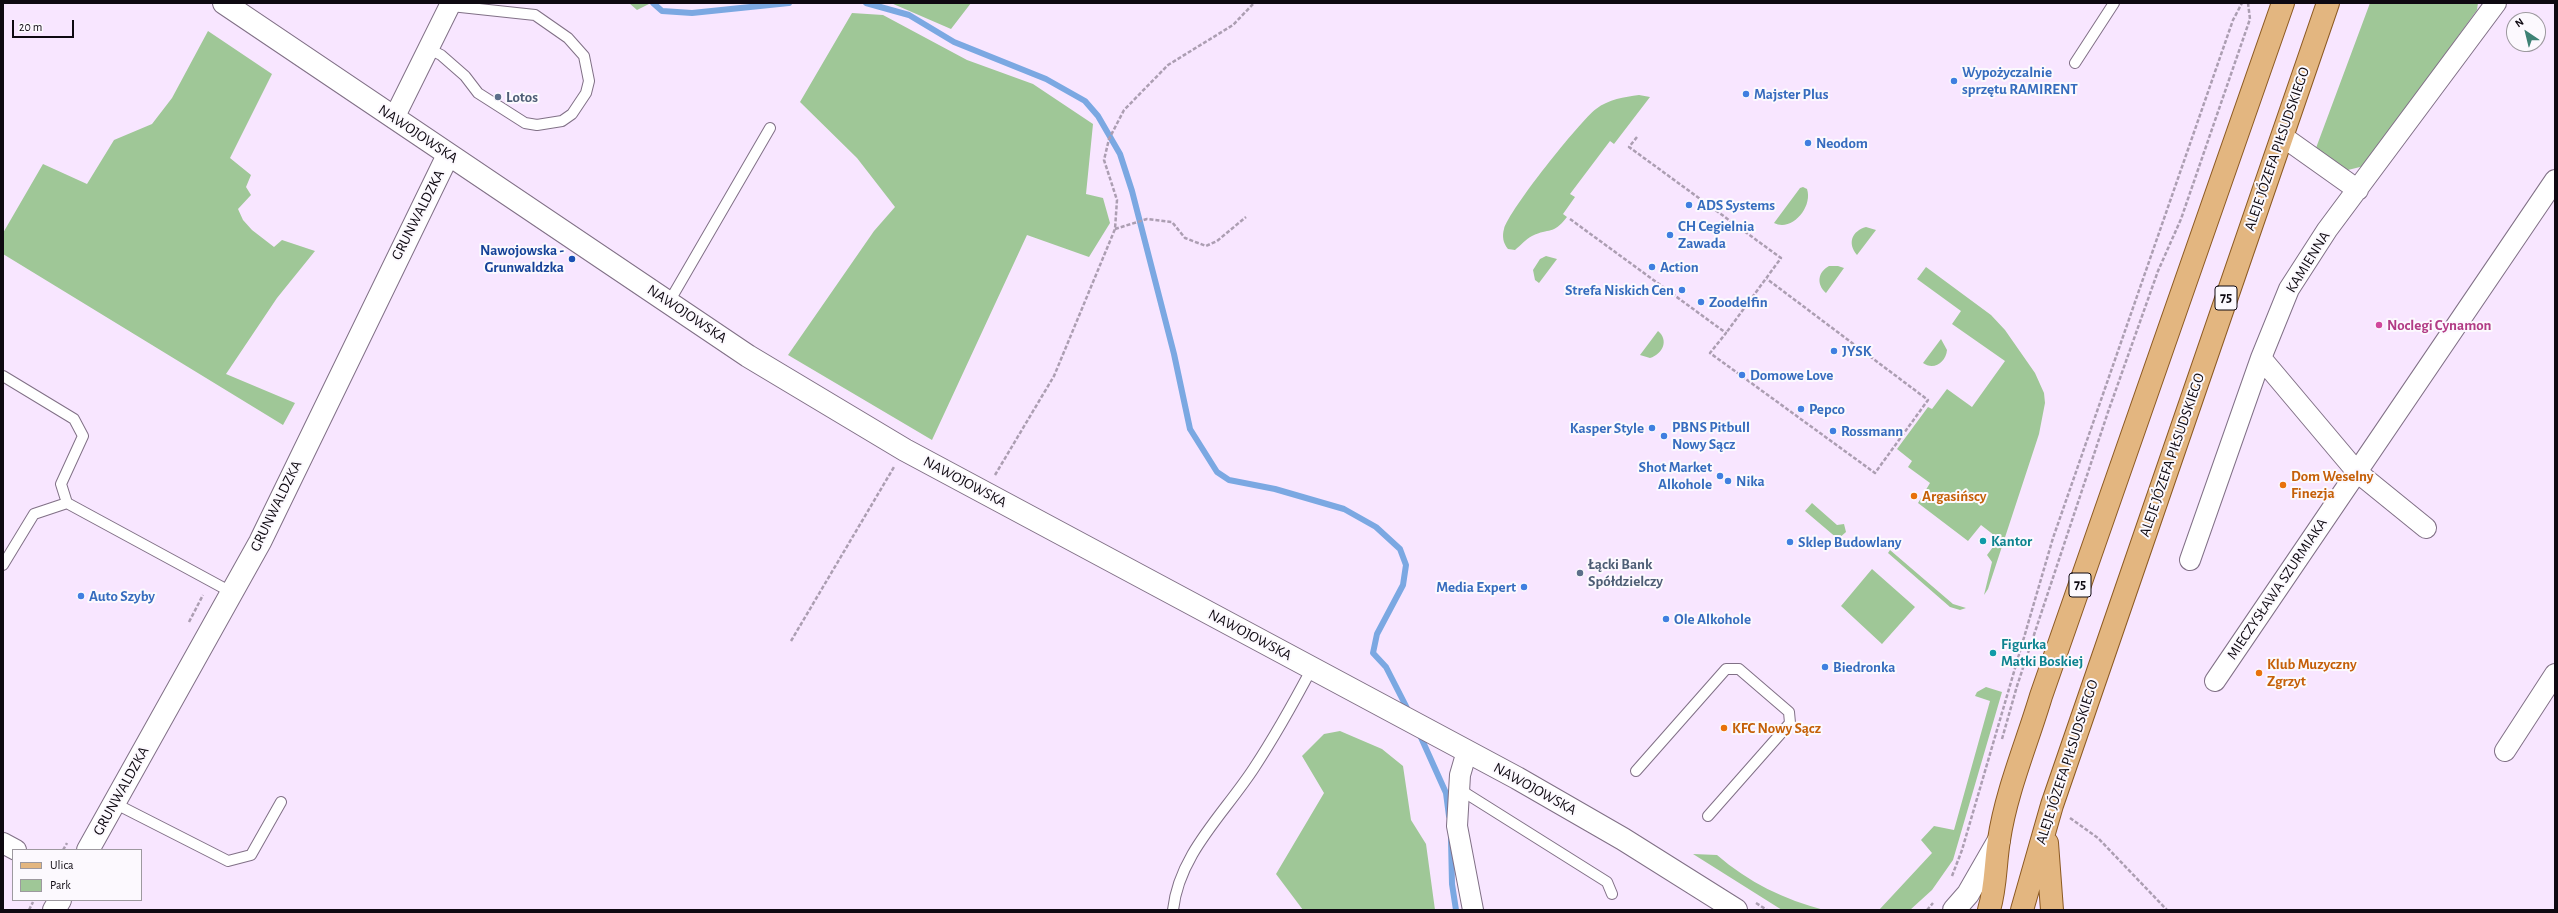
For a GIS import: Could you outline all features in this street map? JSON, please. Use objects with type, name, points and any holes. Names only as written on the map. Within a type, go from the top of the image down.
[{"type":"main road","name":"75","points":[[1989,910],[1995,884],[1999,840],[2009,799],[2044,689],[2284,3]]},
{"type":"main road","name":"ALEJE JÓZEFA PIŁSUDSKIEGO","points":[[2022,910],[2049,812],[2328,3]]},
{"type":"main road","points":[[2049,812],[2047,869],[2052,910]]},
{"type":"street","name":"NAWOJOWSKA","points":[[224,3],[748,356],[904,450],[1467,751],[1624,839],[1736,910]]},
{"type":"street","name":"KAMIENNA","points":[[2190,560],[2261,358],[2289,289],[2327,230],[2496,3]]},
{"type":"street","points":[[394,118],[451,4]]},
{"type":"street","points":[[2282,136],[2358,190]]},
{"type":"street","name":"GRUNWALDZKA","points":[[89,849],[260,542],[448,155]]},
{"type":"street","name":"MIECZYSŁAWA SZURMIAKA","points":[[2215,681],[2555,180]]},
{"type":"street","points":[[2261,358],[2357,472],[2426,528]]},
{"type":"street","points":[[2505,751],[2555,674]]},
{"type":"street","points":[[1467,751],[1460,775],[1457,826],[1473,910]]},
{"type":"street","points":[[1945,906],[1968,894],[1999,840]]},
{"type":"street","points":[[3,843],[14,849]]},
{"type":"street","points":[[54,910],[59,901]]},
{"type":"lane","points":[[2075,62],[2114,3]]},
{"type":"lane","points":[[429,49],[441,55],[465,76],[478,93],[525,123],[537,126],[562,121],[572,114],[586,93],[589,81],[584,56],[568,38],[535,15],[451,4]]},
{"type":"lane","points":[[669,302],[770,128]]},
{"type":"lane","points":[[3,376],[74,418],[83,436],[61,484],[67,503],[232,592]]},
{"type":"lane","points":[[3,565],[34,514],[67,503]]},
{"type":"lane","points":[[1174,910],[1175,891],[1189,859],[1254,769],[1312,668]]},
{"type":"lane","points":[[1636,771],[1726,669],[1739,669],[1789,712],[1790,723],[1708,816]]},
{"type":"lane","points":[[1459,788],[1607,882],[1612,894]]},
{"type":"lane","points":[[114,803],[228,861],[251,855],[281,802]]},
{"type":"path","points":[[984,492],[1054,376],[1115,229],[1117,200],[1104,160],[1108,143],[1122,115],[1168,65],[1233,25],[1254,3]]},
{"type":"path","points":[[1950,880],[1962,850],[2053,538],[2233,20],[2242,3]]},
{"type":"path","points":[[2001,745],[2017,686],[2108,412],[2158,271],[2181,219],[2250,19],[2248,3]]},
{"type":"path","points":[[1637,137],[1629,148],[1781,258],[1767,279],[1710,353],[1875,473],[1928,400],[1767,279]]},
{"type":"path","points":[[1115,229],[1147,219],[1172,222],[1185,238],[1206,246],[1218,241],[1246,216]]},
{"type":"path","points":[[1570,219],[1726,333]]},
{"type":"path","points":[[791,641],[904,450]]},
{"type":"path","points":[[2049,812],[2098,838],[2167,910]]},
{"type":"path","points":[[1927,910],[1945,906]]},
{"type":"green space","points":[[629,3],[651,3],[637,10]]},
{"type":"green space","points":[[891,3],[971,3],[951,29]]},
{"type":"green space","points":[[2370,3],[2478,3],[2477,10],[2364,166],[2348,170],[2316,148]]},
{"type":"green space","points":[[852,13],[883,15],[967,60],[1033,84],[1093,124],[1086,194],[1103,198],[1110,223],[1089,257],[1027,235],[932,440],[788,355],[874,231],[895,207],[857,158],[800,102]]},
{"type":"green space","points":[[208,31],[272,74],[230,158],[251,175],[246,187],[251,195],[238,209],[243,220],[252,230],[274,247],[282,240],[315,251],[277,298],[226,374],[295,403],[283,425],[3,254],[3,233],[43,164],[87,184],[114,140],[152,124],[172,98]]},
{"type":"green space","points":[[1639,95],[1650,97],[1614,144],[1610,141],[1570,194],[1575,197],[1563,214],[1567,217],[1562,223],[1554,229],[1532,236],[1515,250],[1508,249],[1503,239],[1503,234],[1509,219],[1531,186],[1561,147],[1596,109],[1617,99]]},
{"type":"green space","points":[[1803,187],[1807,189],[1808,196],[1807,203],[1800,216],[1788,224],[1781,225],[1774,223],[1800,188]]},
{"type":"green space","points":[[1866,227],[1876,230],[1857,255],[1852,246],[1852,238],[1857,231]]},
{"type":"green space","points":[[1546,256],[1557,259],[1539,283],[1535,280],[1533,270],[1540,259]]},
{"type":"green space","points":[[1829,266],[1844,268],[1826,293],[1821,286],[1820,278],[1822,271]]},
{"type":"green space","points":[[1926,267],[1991,315],[2005,330],[2035,373],[2044,393],[2045,403],[2039,434],[1988,589],[1984,595],[1992,562],[1987,555],[1999,539],[1981,525],[1968,541],[1918,503],[1930,483],[1908,467],[1912,461],[1897,449],[1928,407],[1932,409],[1947,389],[1972,407],[2005,361],[1952,324],[1961,311],[1917,279]]},
{"type":"green space","points":[[1658,331],[1664,342],[1661,350],[1655,356],[1650,358],[1640,355]]},
{"type":"green space","points":[[1941,339],[1947,350],[1942,361],[1935,366],[1923,363]]},
{"type":"green space","points":[[1812,503],[1837,525],[1844,524],[1846,532],[1838,539],[1805,511]]},
{"type":"green space","points":[[1890,550],[1953,604],[1966,608],[1960,610],[1950,607],[1888,553]]},
{"type":"green space","points":[[1872,569],[1915,607],[1882,644],[1841,606]]},
{"type":"green space","points":[[1986,687],[2002,692],[1953,860],[1932,890],[1910,910],[1879,910],[1932,853],[1921,840],[1934,826],[1954,830],[1990,701],[1975,696],[1977,692]]},
{"type":"green space","points":[[1340,731],[1382,749],[1403,766],[1411,820],[1426,844],[1435,910],[1303,910],[1276,874],[1324,793],[1302,756],[1324,734]]},
{"type":"green space","points":[[1693,854],[1717,855],[1741,874],[1754,882],[1795,901],[1824,910],[1782,910]]},
{"type":"waterway","points":[[653,3],[662,11],[692,13],[789,3]]},
{"type":"waterway","points":[[866,3],[909,15],[954,42],[1046,79],[1085,101],[1098,116],[1120,154],[1132,191],[1174,354],[1190,429],[1217,472],[1229,480],[1275,489],[1344,509],[1376,527],[1400,549],[1406,565],[1403,585],[1377,634],[1373,653],[1386,667],[1410,714]]},
{"type":"waterway","points":[[1419,733],[1446,793],[1449,816]]},
{"type":"waterway","points":[[1451,839],[1452,884],[1456,910]]},
{"type":"place","name":"Wypożyczalnie sprzętu RAMIRENT","points":[[1954,81]]},
{"type":"place","name":"Majster Plus","points":[[1746,94]]},
{"type":"place","name":"Lotos","points":[[498,97]]},
{"type":"place","name":"Neodom","points":[[1808,143]]},
{"type":"place","name":"ADS Systems","points":[[1689,205]]},
{"type":"place","name":"CH Cegielnia Zawada","points":[[1670,235]]},
{"type":"place","name":"Nawojowska - Grunwaldzka","points":[[572,259]]},
{"type":"place","name":"Action","points":[[1652,267]]},
{"type":"place","name":"Strefa Niskich Cen","points":[[1682,290]]},
{"type":"place","name":"Zoodelfin","points":[[1701,302]]},
{"type":"place","name":"Noclegi Cynamon","points":[[2379,325]]},
{"type":"place","name":"JYSK","points":[[1834,351]]},
{"type":"place","name":"Domowe Love","points":[[1742,375]]},
{"type":"place","name":"Pepco","points":[[1801,409]]},
{"type":"place","name":"Kasper Style","points":[[1652,428]]},
{"type":"place","name":"Rossmann","points":[[1833,431]]},
{"type":"place","name":"PBNS Pitbull Nowy Sącz","points":[[1664,436]]},
{"type":"place","name":"Shot Market Alkohole","points":[[1720,476]]},
{"type":"place","name":"Nika","points":[[1728,481]]},
{"type":"place","name":"Dom Weselny Finezja","points":[[2283,485]]},
{"type":"place","name":"Argasińscy","points":[[1914,496]]},
{"type":"place","name":"Kantor","points":[[1983,541]]},
{"type":"place","name":"Sklep Budowlany","points":[[1790,542]]},
{"type":"place","name":"Łącki Bank Spółdzielczy","points":[[1580,573]]},
{"type":"place","name":"Media Expert","points":[[1524,587]]},
{"type":"place","name":"Auto Szyby","points":[[81,596]]},
{"type":"place","name":"Ole Alkohole","points":[[1666,619]]},
{"type":"place","name":"Figurka Matki Boskiej","points":[[1993,653]]},
{"type":"place","name":"Biedronka","points":[[1825,667]]},
{"type":"place","name":"Klub Muzyczny Zgrzyt","points":[[2259,673]]},
{"type":"place","name":"KFC Nowy Sącz","points":[[1724,728]]}]
